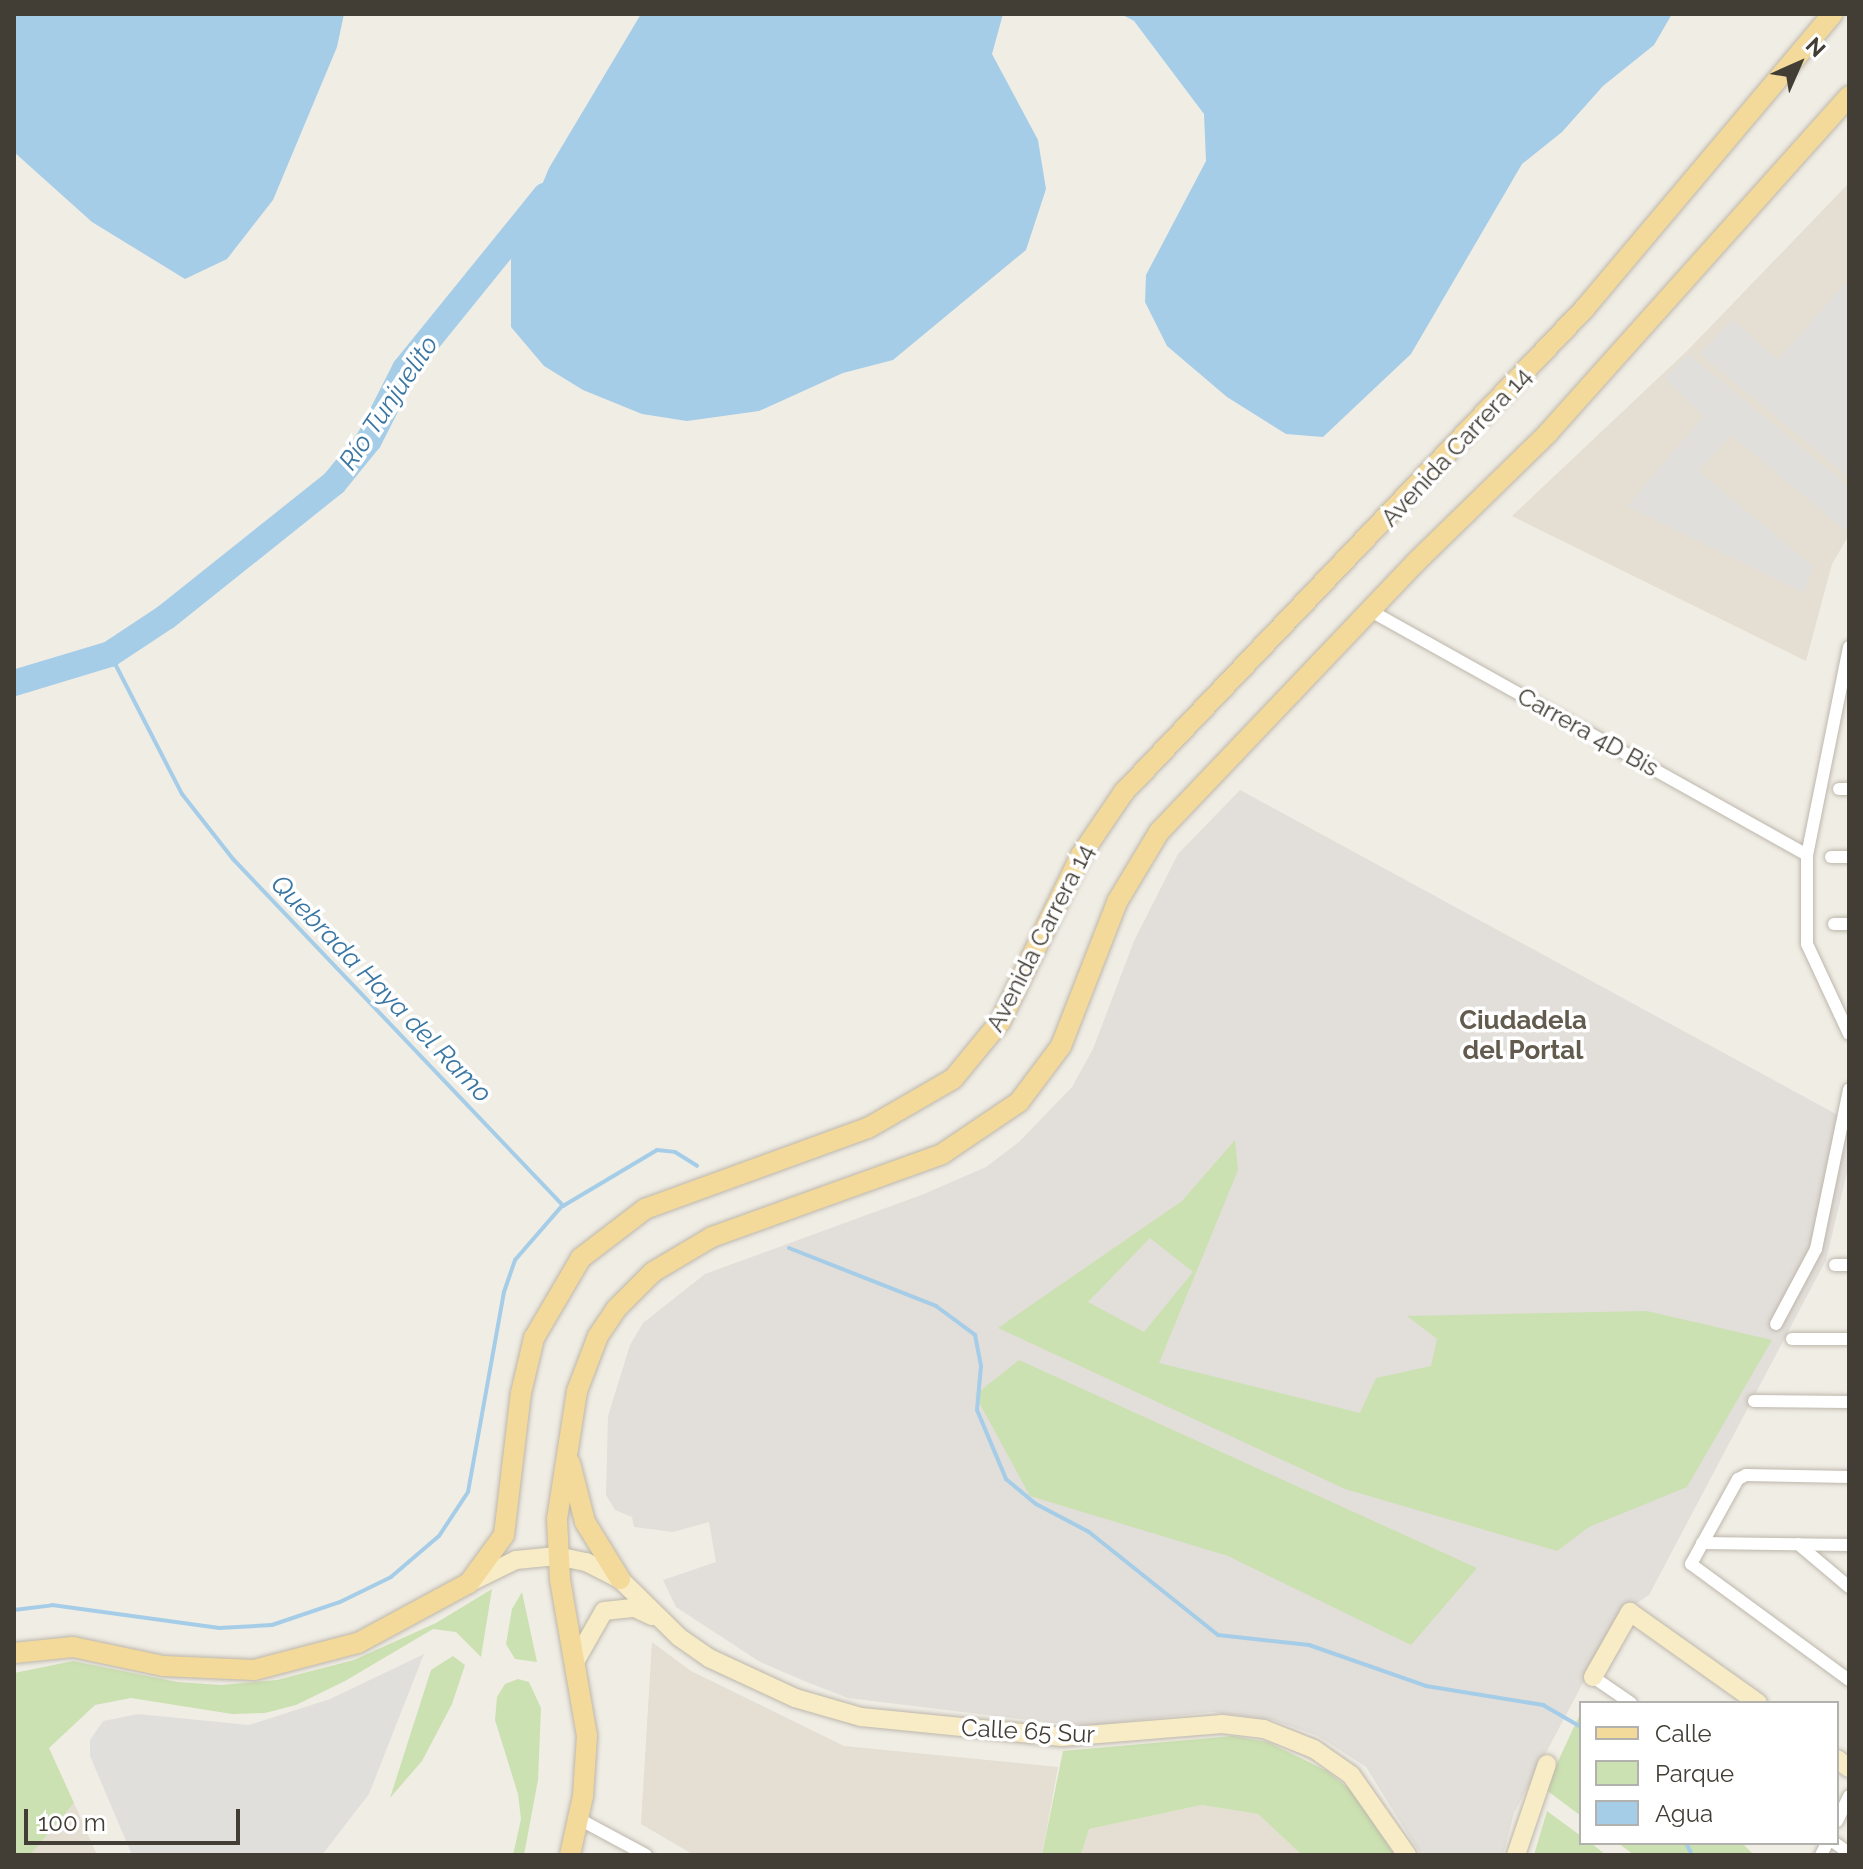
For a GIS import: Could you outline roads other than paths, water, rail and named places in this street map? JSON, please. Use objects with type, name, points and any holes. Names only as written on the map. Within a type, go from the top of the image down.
[{"type":"main road","name":"Avenida Carrera 14","points":[[14,1653],[73,1647],[163,1666],[222,1672],[254,1670],[358,1643],[469,1583],[504,1535],[521,1393],[534,1338],[581,1258],[645,1209],[868,1128],[953,1079],[1000,1022],[1081,855],[1124,792],[1576,319],[1833,14]]},
{"type":"main road","name":"Avenida Carrera 14","points":[[570,1855],[579,1819],[587,1736],[557,1556],[567,1442],[577,1391],[598,1336],[653,1272],[712,1237],[942,1154],[1019,1102],[1061,1046],[1117,902],[1151,842],[1369,610],[1630,346],[1847,104]]},
{"type":"main road","points":[[567,1442],[585,1522],[620,1579]]},
{"type":"street","name":"Carrera 4D Bis","points":[[1369,610],[1807,855]]},
{"type":"street","points":[[1849,647],[1807,855],[1807,944],[1849,1034]]},
{"type":"street","points":[[1831,857],[1849,857]]},
{"type":"street","points":[[1834,924],[1849,924]]},
{"type":"street","points":[[1776,1324],[1816,1249],[1849,1089]]},
{"type":"street","points":[[1835,1265],[1849,1265]]},
{"type":"street","points":[[1792,1339],[1849,1339]]},
{"type":"street","points":[[1754,1401],[1849,1402]]},
{"type":"street","points":[[1849,1477],[1746,1475],[1738,1479],[1691,1564],[1849,1680]]},
{"type":"street","points":[[1702,1543],[1849,1545]]},
{"type":"street","points":[[1798,1544],[1849,1587]]},
{"type":"street","name":"Calle 65 Sur","points":[[469,1583],[516,1560],[557,1556],[586,1562],[620,1579],[665,1624],[709,1658],[795,1698],[861,1717],[1062,1737],[1222,1724],[1264,1729],[1314,1749],[1351,1775],[1407,1855]]},
{"type":"street","name":"Calle 65 Sur","points":[[576,1660],[604,1611],[635,1608],[665,1624]]},
{"type":"street","points":[[1628,1701],[1593,1677],[1630,1612],[1755,1701]]},
{"type":"street","points":[[1516,1855],[1547,1764]]},
{"type":"street","points":[[1839,1817],[1849,1796]]},
{"type":"street","points":[[579,1819],[646,1855]]},
{"type":"water","points":[[14,14],[344,14],[337,47],[273,200],[227,259],[185,279],[92,222],[14,152]]},
{"type":"water","points":[[641,14],[1003,14],[992,54],[1038,140],[1046,189],[1026,250],[893,360],[843,373],[759,411],[687,421],[642,414],[583,390],[544,366],[511,327],[511,259],[549,168]]},
{"type":"water","points":[[1121,14],[1672,14],[1654,45],[1603,86],[1562,132],[1522,164],[1411,354],[1323,437],[1286,434],[1227,397],[1167,346],[1145,302],[1146,275],[1206,161],[1204,114],[1134,21]]},
{"type":"waterway","name":"Río Tunjuelito","points":[[14,683],[110,654],[166,617],[334,483],[369,440],[405,369],[545,196]]},
{"type":"waterway","name":"Quebrada Haya del Ramo","points":[[110,654],[182,794],[233,859],[563,1206],[657,1150],[675,1152],[697,1166]]},
{"type":"waterway","points":[[14,1610],[52,1605],[219,1628],[272,1625],[340,1602],[391,1577],[439,1536],[468,1492],[504,1292],[515,1260],[562,1206]]},
{"type":"waterway","name":"Quebrada Haya del Ramo","points":[[789,1248],[936,1306],[975,1335],[981,1366],[977,1410],[1006,1479],[1036,1504],[1089,1532],[1218,1635],[1309,1645],[1426,1686],[1543,1705],[1579,1726]]},
{"type":"waterway","name":"Quebrada Haya del Ramo","points":[[1687,1845],[1692,1855]]},
{"type":"district","name":"Ciudadela del Portal","points":[[1523,1036]]}]
